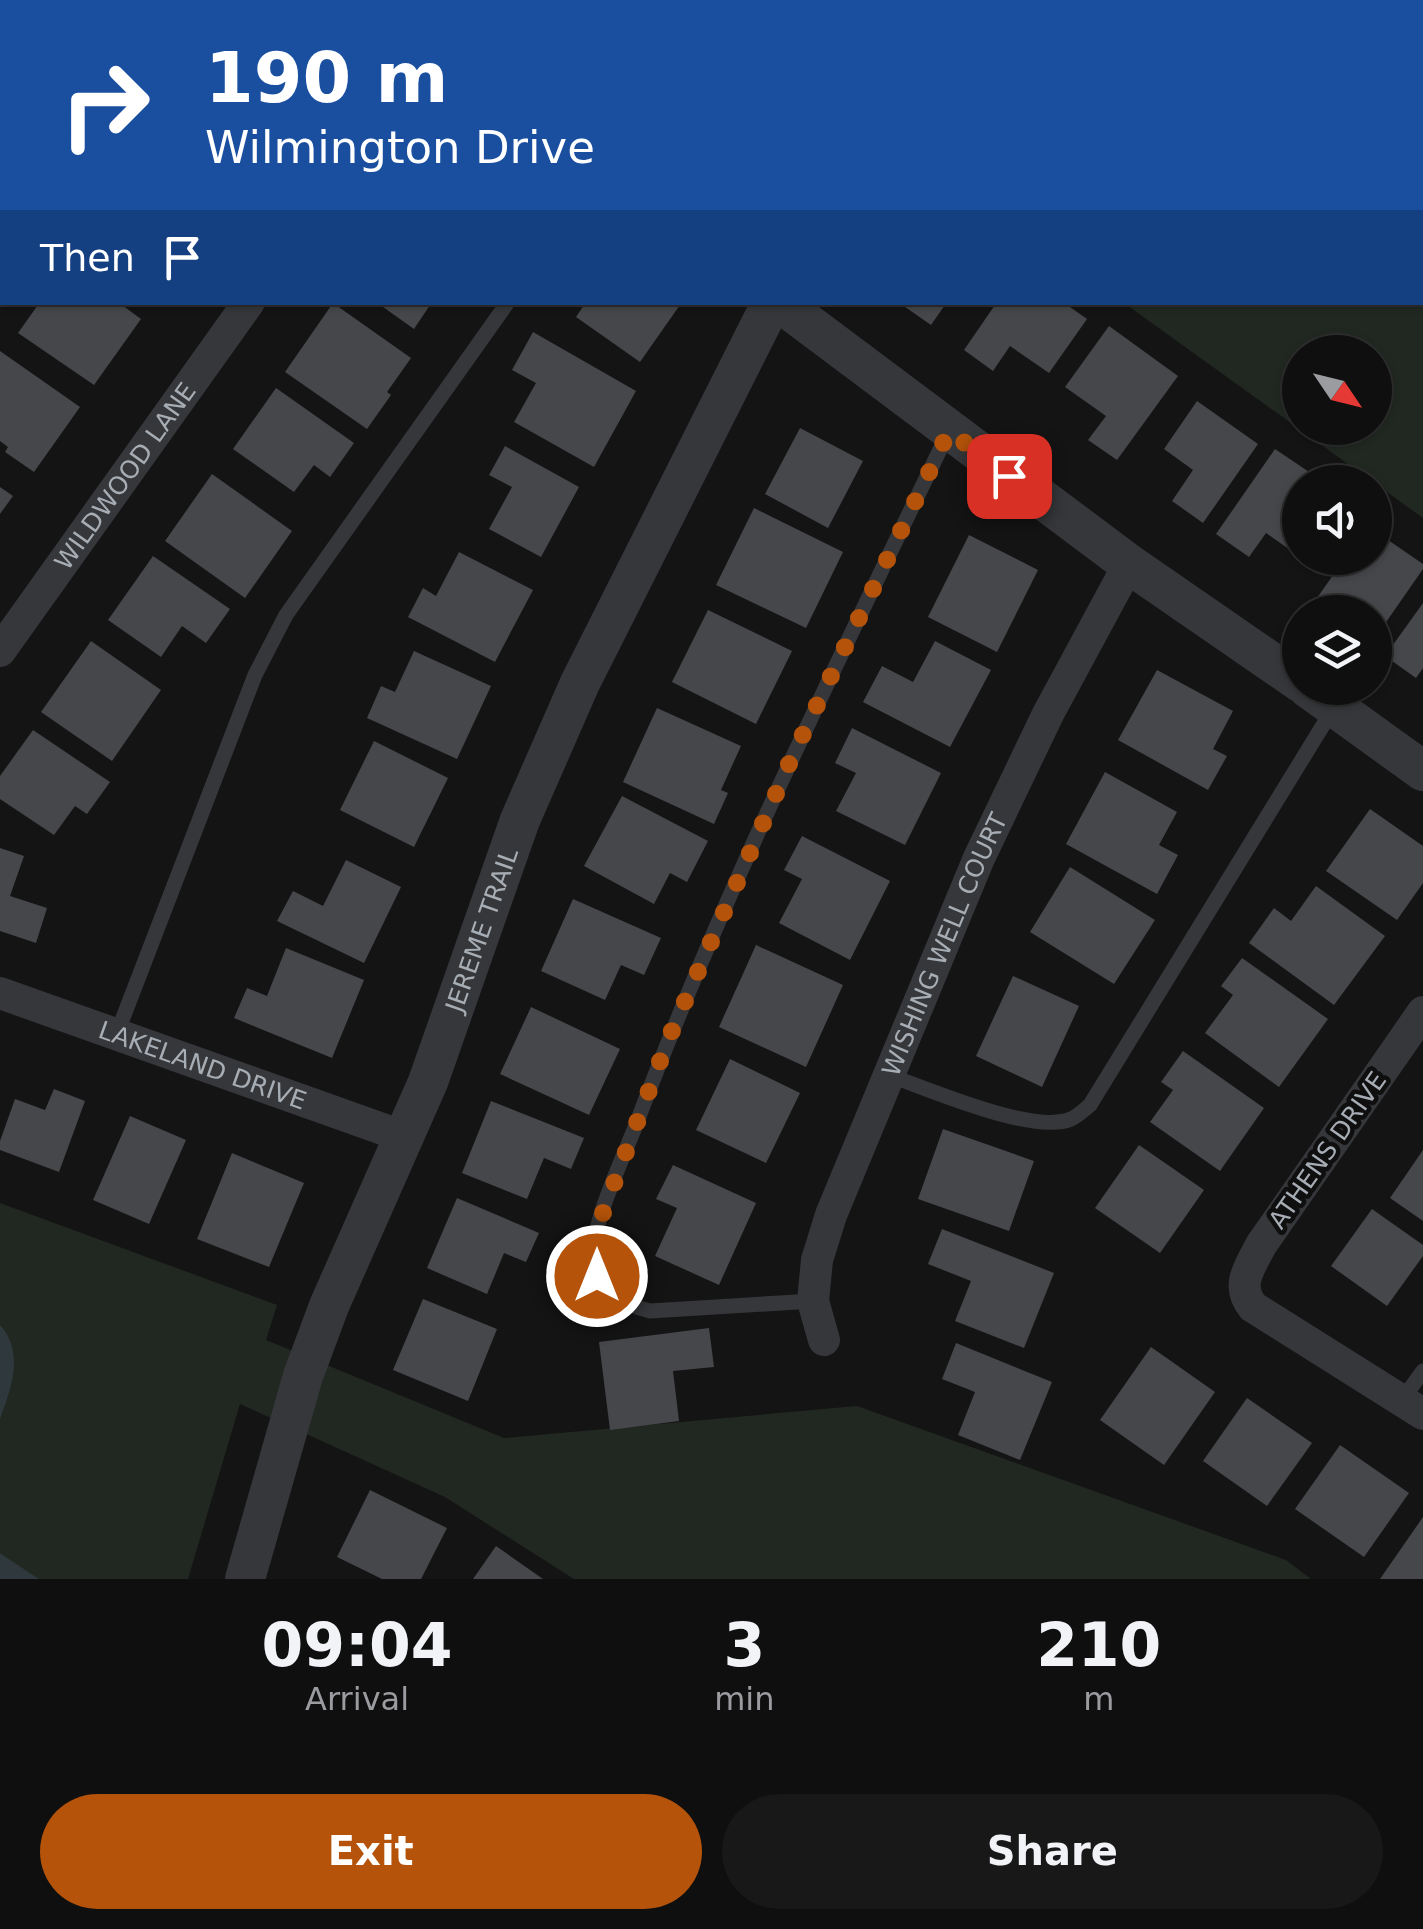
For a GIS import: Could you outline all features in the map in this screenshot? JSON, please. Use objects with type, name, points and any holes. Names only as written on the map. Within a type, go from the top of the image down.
[{"type":"street","name":"WILDWOOD LANE","points":[[0,651],[247,305]]},
{"type":"street","name":"JEREME TRAIL","points":[[244,1579],[303,1376],[329,1306],[428,1082],[520,820],[580,683],[773,305]]},
{"type":"street","points":[[779,305],[1130,564],[1282,670]]},
{"type":"street","name":"WISHING WELL COURT","points":[[824,1340],[813,1301],[817,1260],[831,1215],[979,858],[1048,714],[1130,564]]},
{"type":"street","points":[[1334,705],[1423,771]]},
{"type":"street","name":"LAKELAND DRIVE","points":[[0,993],[405,1137]]},
{"type":"street","name":"ATHENS DRIVE","points":[[1413,1407],[1266,1316],[1250,1304],[1243,1283],[1261,1245],[1423,1012]]},
{"type":"lane","points":[[116,1036],[255,675],[286,615],[506,305]]},
{"type":"lane","points":[[813,1301],[650,1311],[636,1308],[607,1290],[597,1276],[594,1237],[668,1040],[777,790],[949,431]]},
{"type":"lane","points":[[888,1076],[1016,1119],[1051,1124],[1072,1119],[1090,1105],[1317,705]]},
{"type":"lane","points":[[1413,1407],[1423,1371]]},
{"type":"shaded area","points":[[1127,305],[1423,305],[1423,518],[1392,496],[1392,465],[1349,465],[1321,445],[1392,445],[1392,335],[1282,335],[1282,417]]},
{"type":"shaded area","points":[[0,1203],[277,1305],[266,1340],[504,1438],[857,1406],[1286,1560],[1311,1579],[574,1579],[445,1497],[240,1404],[188,1579],[0,1579]]},
{"type":"shaded area","points":[[0,1325],[12,1347],[14,1371],[0,1419]]},
{"type":"shaded area","points":[[1,1554],[39,1579],[0,1579]]},
{"type":"building","points":[[38,305],[122,305],[141,319],[94,385],[18,333]]},
{"type":"building","points":[[332,305],[411,358],[367,429],[285,372]]},
{"type":"building","points":[[380,305],[430,305],[414,329]]},
{"type":"building","points":[[584,305],[680,305],[640,362],[576,317]]},
{"type":"building","points":[[902,305],[945,305],[931,325]]},
{"type":"building","points":[[995,305],[1067,305],[1087,319],[1049,373],[1010,346],[993,371],[964,350]]},
{"type":"building","points":[[1109,326],[1178,376],[1117,460],[1088,440],[1106,416],[1065,387]]},
{"type":"building","points":[[533,332],[636,391],[594,467],[514,422],[536,383],[512,370]]},
{"type":"building","points":[[0,351],[80,407],[34,472],[5,452],[8,447],[0,441]]},
{"type":"building","points":[[276,388],[354,443],[330,477],[314,465],[294,492],[233,449]]},
{"type":"building","points":[[1197,401],[1258,444],[1203,523],[1172,501],[1193,470],[1164,449]]},
{"type":"building","points":[[800,428],[863,461],[828,528],[765,494]]},
{"type":"building","points":[[505,446],[579,487],[541,557],[489,529],[512,487],[489,475]]},
{"type":"building","points":[[1275,449],[1299,465],[1282,465],[1282,544],[1266,533],[1249,557],[1216,534]]},
{"type":"building","points":[[212,474],[292,531],[245,598],[165,541]]},
{"type":"building","points":[[0,487],[13,496],[0,514]]},
{"type":"building","points":[[754,508],[843,552],[806,628],[716,585]]},
{"type":"building","points":[[969,535],[1038,570],[997,652],[928,617]]},
{"type":"building","points":[[1392,543],[1423,564],[1392,614],[1392,595],[1319,595],[1333,575],[1392,575]]},
{"type":"building","points":[[459,552],[533,590],[495,662],[408,617],[423,588],[436,596]]},
{"type":"building","points":[[153,556],[230,609],[206,643],[182,626],[161,657],[108,620]]},
{"type":"building","points":[[1423,603],[1423,668],[1416,678],[1392,661],[1392,646]]},
{"type":"building","points":[[708,610],[792,651],[756,724],[672,682]]},
{"type":"building","points":[[91,641],[161,690],[112,761],[41,712]]},
{"type":"building","points":[[935,641],[991,670],[950,747],[863,702],[882,666],[913,682]]},
{"type":"building","points":[[414,651],[491,686],[457,759],[367,718],[381,686],[395,692]]},
{"type":"building","points":[[1157,670],[1233,711],[1213,749],[1227,756],[1208,790],[1118,740]]},
{"type":"building","points":[[657,708],[741,746],[721,790],[728,793],[714,824],[623,782]]},
{"type":"building","points":[[852,728],[941,773],[905,845],[836,811],[856,773],[835,763]]},
{"type":"building","points":[[33,730],[110,782],[87,814],[75,806],[54,835],[0,799],[0,776]]},
{"type":"building","points":[[374,741],[448,778],[414,847],[340,810]]},
{"type":"building","points":[[1105,772],[1177,812],[1159,845],[1178,855],[1157,894],[1066,844]]},
{"type":"building","points":[[622,796],[708,841],[687,882],[670,873],[654,904],[584,866]]},
{"type":"building","points":[[1370,809],[1423,846],[1423,883],[1397,920],[1326,871]]},
{"type":"building","points":[[802,836],[890,881],[850,960],[779,923],[802,879],[784,870]]},
{"type":"building","points":[[0,848],[24,856],[10,896],[47,908],[36,943],[0,931]]},
{"type":"building","points":[[346,860],[401,887],[364,963],[277,921],[293,891],[323,906]]},
{"type":"building","points":[[1070,867],[1155,920],[1114,984],[1030,932]]},
{"type":"building","points":[[1316,886],[1385,936],[1334,1005],[1249,943],[1274,908],[1291,921]]},
{"type":"building","points":[[573,899],[661,938],[644,975],[621,965],[605,1000],[541,971]]},
{"type":"building","points":[[756,945],[843,985],[806,1067],[719,1027]]},
{"type":"building","points":[[286,948],[364,980],[332,1058],[234,1018],[247,988],[267,996]]},
{"type":"building","points":[[1242,958],[1328,1019],[1279,1087],[1205,1033],[1233,995],[1221,986]]},
{"type":"building","points":[[1013,976],[1079,1006],[1042,1087],[976,1056]]},
{"type":"building","points":[[531,1007],[620,1049],[589,1115],[500,1074]]},
{"type":"building","points":[[1183,1051],[1264,1108],[1220,1171],[1150,1122],[1173,1090],[1161,1082]]},
{"type":"building","points":[[730,1059],[800,1093],[766,1163],[696,1130]]},
{"type":"building","points":[[54,1089],[85,1101],[59,1172],[0,1150],[15,1099],[45,1110]]},
{"type":"building","points":[[491,1101],[584,1138],[571,1169],[544,1158],[527,1199],[462,1173]]},
{"type":"building","points":[[130,1116],[186,1140],[149,1224],[93,1200]]},
{"type":"building","points":[[943,1129],[1034,1161],[1009,1231],[918,1199]]},
{"type":"building","points":[[1139,1145],[1204,1190],[1160,1253],[1095,1208]]},
{"type":"building","points":[[1423,1150],[1423,1221],[1390,1198]]},
{"type":"building","points":[[232,1153],[304,1183],[269,1267],[197,1239]]},
{"type":"building","points":[[673,1165],[756,1203],[719,1285],[655,1256],[677,1208],[656,1199]]},
{"type":"building","points":[[457,1198],[539,1233],[526,1262],[504,1253],[487,1294],[427,1268]]},
{"type":"building","points":[[1372,1209],[1423,1245],[1423,1256],[1387,1306],[1331,1266]]},
{"type":"building","points":[[942,1229],[1054,1273],[1024,1348],[955,1321],[971,1281],[928,1264]]},
{"type":"building","points":[[423,1299],[497,1329],[468,1401],[393,1370]]},
{"type":"building","points":[[709,1328],[714,1367],[673,1371],[679,1421],[610,1430],[599,1342]]},
{"type":"building","points":[[956,1343],[1052,1382],[1020,1460],[958,1435],[975,1392],[942,1379]]},
{"type":"building","points":[[1151,1347],[1215,1392],[1164,1465],[1100,1420]]},
{"type":"building","points":[[1247,1398],[1312,1443],[1267,1506],[1203,1461]]},
{"type":"building","points":[[1340,1445],[1409,1493],[1364,1557],[1295,1509]]},
{"type":"building","points":[[370,1490],[447,1528],[421,1579],[382,1579],[337,1557]]},
{"type":"building","points":[[1423,1517],[1423,1579],[1380,1579]]},
{"type":"building","points":[[496,1546],[543,1579],[473,1579]]},
{"type":"route","points":[[597,1276],[594,1237],[668,1040],[793,755],[949,431],[1009,476]]}]
